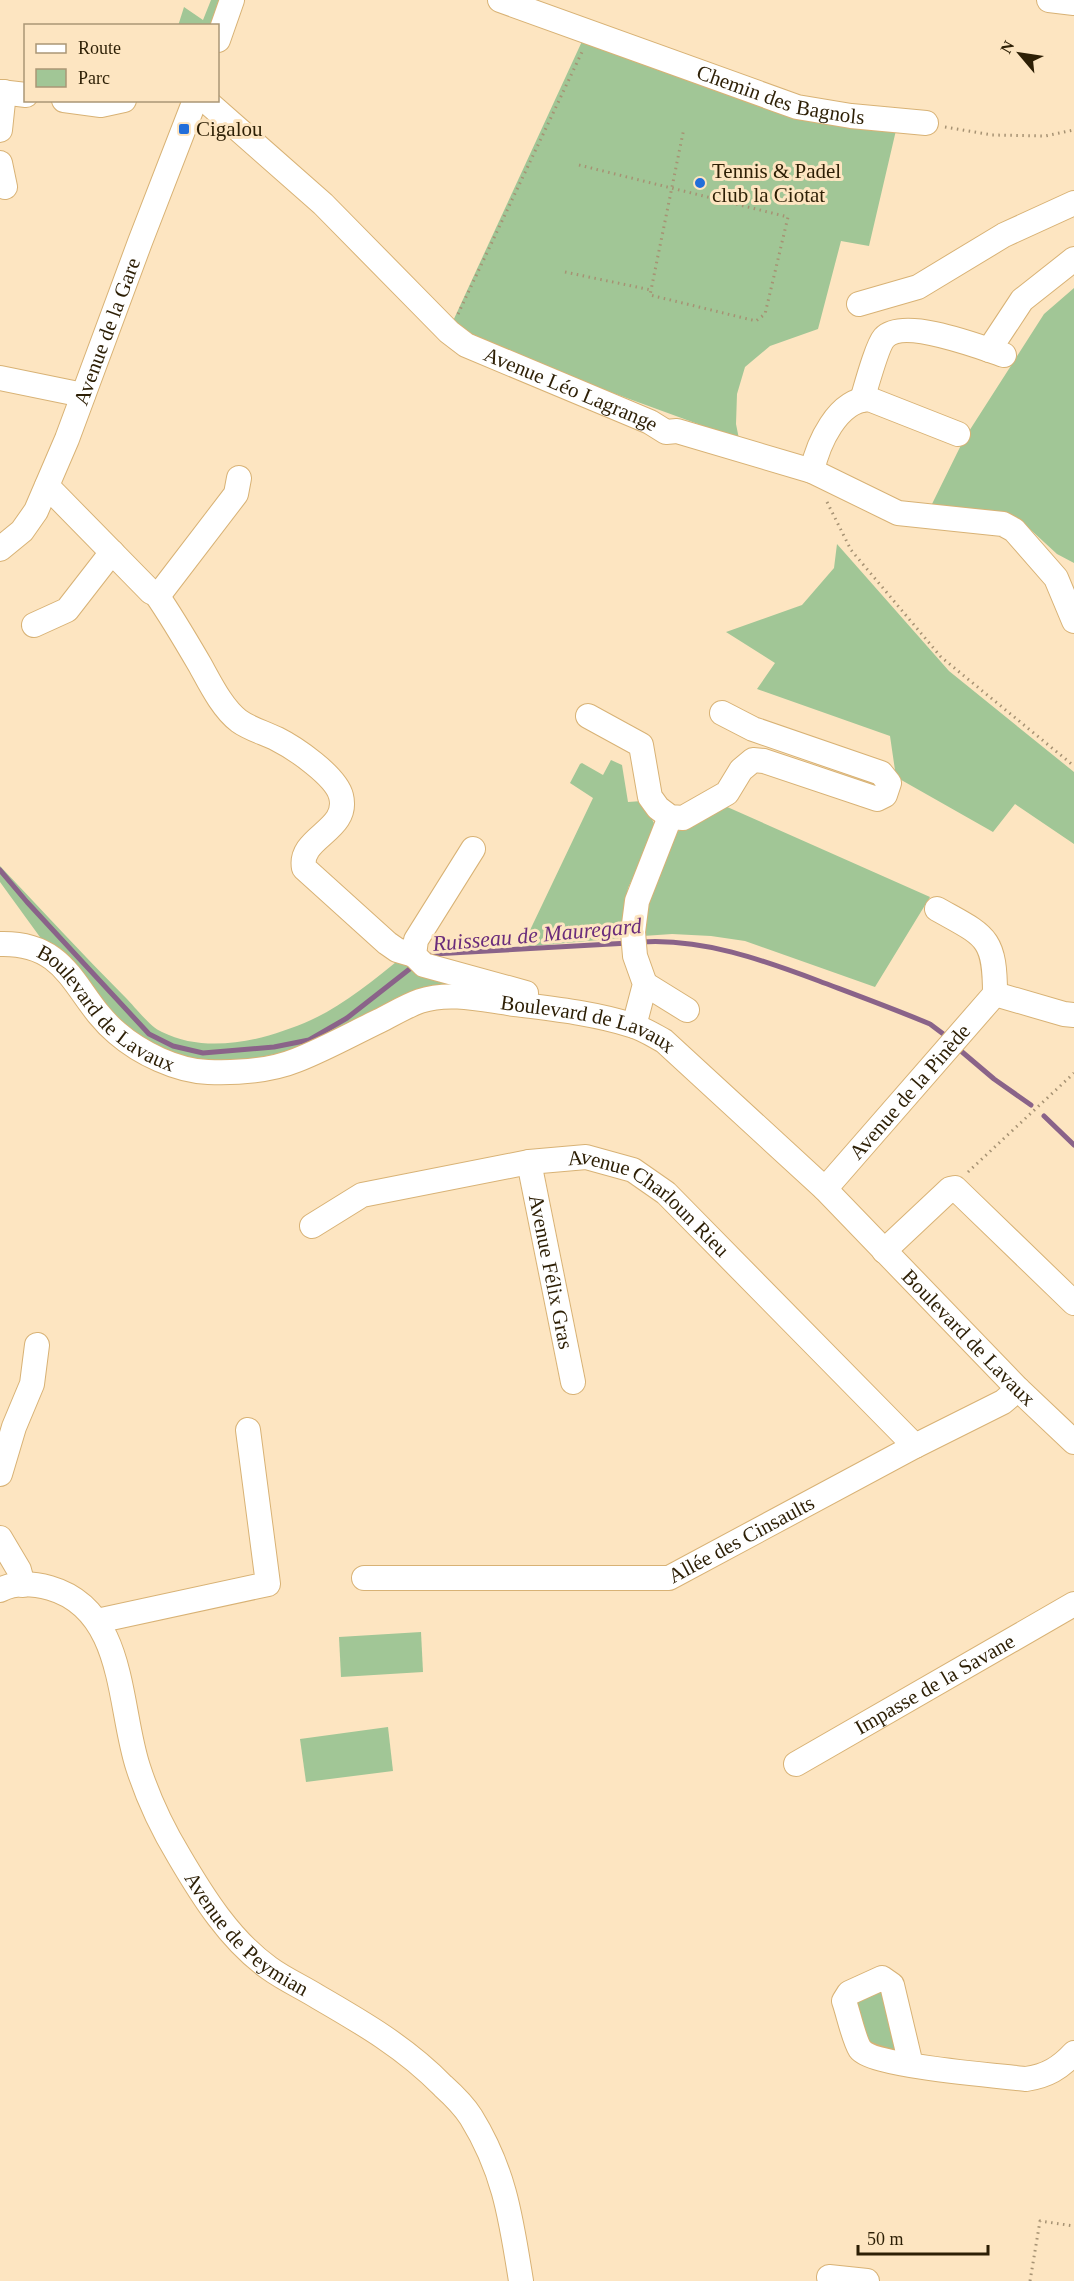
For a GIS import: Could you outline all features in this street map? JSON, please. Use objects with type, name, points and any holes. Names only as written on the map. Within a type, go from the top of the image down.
[{"type":"street","points":[[219,37],[232,0]]},
{"type":"street","name":"Chemin des Bagnols","points":[[500,0],[797,107],[851,116],[926,123]]},
{"type":"street","points":[[1049,0],[1074,3]]},
{"type":"street","points":[[0,130],[10,93]]},
{"type":"street","points":[[79,102],[101,105],[115,102]]},
{"type":"street","name":"Avenue de la Gare","points":[[0,549],[22,531],[36,511],[47,486],[194,102]]},
{"type":"street","name":"Avenue Léo Lagrange","points":[[207,102],[323,204],[449,332],[466,345],[650,422],[666,432],[677,431],[812,471],[898,513],[1003,524],[1014,530],[1056,578],[1074,621]]},
{"type":"street","points":[[0,163],[5,187]]},
{"type":"street","points":[[859,304],[918,287],[1004,236],[1074,203]]},
{"type":"street","points":[[862,400],[883,339],[893,332],[907,330],[954,339],[997,353],[1022,300],[1074,259]]},
{"type":"street","points":[[0,378],[83,395]]},
{"type":"street","points":[[812,471],[815,458],[833,423],[847,405],[862,400],[869,399],[958,434]]},
{"type":"street","points":[[156,594],[161,592],[236,494],[239,478]]},
{"type":"street","points":[[47,486],[151,592],[156,594],[214,689],[239,721],[292,747],[322,771],[338,788],[342,797],[339,818],[333,827],[306,851],[303,860],[304,868],[387,943],[398,950],[418,960],[530,994],[543,1008]]},
{"type":"street","points":[[34,625],[67,610],[112,552]]},
{"type":"street","points":[[588,716],[641,745],[650,797],[670,818],[683,819],[727,793],[741,770],[753,760],[764,761],[877,800],[885,795],[889,783],[881,773],[753,729],[722,713]]},
{"type":"street","points":[[634,1026],[645,984],[635,956],[633,932],[637,901],[670,818]]},
{"type":"street","points":[[418,960],[416,940],[473,849]]},
{"type":"street","points":[[937,909],[974,929],[987,942],[995,963],[995,994],[1074,1015]]},
{"type":"street","name":"Boulevard de Lavaux","points":[[0,944],[30,947],[47,955],[75,979],[101,1016],[117,1033],[158,1058],[179,1067],[206,1072],[263,1069],[295,1061],[421,1001],[448,996],[543,1008],[604,1018],[634,1026],[664,1041],[825,1190],[1018,1389],[1074,1442]]},
{"type":"street","points":[[645,984],[687,1010]]},
{"type":"street","name":"Avenue de la Pinède","points":[[825,1190],[995,994]]},
{"type":"street","name":"Avenue Charloun Rieu","points":[[312,1226],[362,1195],[529,1162],[586,1157],[633,1170],[666,1193],[915,1446]]},
{"type":"street","name":"Avenue Félix Gras","points":[[529,1162],[573,1382]]},
{"type":"street","points":[[884,1251],[950,1190],[955,1188],[1074,1303]]},
{"type":"street","points":[[0,1474],[14,1427],[32,1384],[37,1345]]},
{"type":"street","name":"Allée des Cinsaults","points":[[364,1578],[669,1578],[915,1446],[1003,1402],[1018,1389]]},
{"type":"street","points":[[98,1621],[267,1584],[248,1430]]},
{"type":"street","points":[[0,1538],[19,1570],[11,1587]]},
{"type":"street","name":"Avenue de Peymian","points":[[11,1587],[40,1586],[62,1592],[80,1604],[98,1621],[109,1644],[137,1765],[165,1834],[208,1904],[228,1928],[270,1968],[379,2032],[407,2053],[432,2074],[469,2115],[486,2144],[509,2207],[522,2281]]},
{"type":"street","name":"Impasse de la Savane","points":[[796,1764],[1074,1604]]},
{"type":"street","points":[[910,2065],[1026,2079],[1039,2078],[1053,2072],[1074,2053]]},
{"type":"street","points":[[829,2277],[867,2281]]},
{"type":"path","points":[[449,332],[591,34]]},
{"type":"path","points":[[926,123],[992,135],[1045,136],[1074,130]]},
{"type":"path","points":[[579,165],[673,190],[788,217],[765,314],[756,321],[650,295],[673,190],[684,128]]},
{"type":"path","points":[[565,272],[651,290]]},
{"type":"path","points":[[827,501],[851,550],[942,657],[1074,766]]},
{"type":"path","points":[[955,1188],[959,1180],[1074,1073]]},
{"type":"path","points":[[1030,2281],[1040,2221],[1074,2226]]},
{"type":"green space","points":[[211,0],[226,0],[216,24],[179,24],[184,7],[203,20]]},
{"type":"green space","name":"Tennis & Padel club la Ciotat","points":[[584,37],[897,126],[869,246],[841,241],[818,329],[770,346],[745,367],[737,394],[736,424],[739,439],[591,385],[478,338],[453,321]]},
{"type":"green space","points":[[1074,288],[1074,563],[1057,554],[1020,520],[932,504],[964,439],[1044,314]]},
{"type":"green space","points":[[837,544],[949,671],[1074,772],[1074,844],[1015,804],[993,832],[896,777],[890,736],[757,689],[775,663],[726,632],[802,605],[834,568]]},
{"type":"green space","points":[[611,760],[622,765],[628,802],[642,801],[654,823],[652,837],[628,888],[620,938],[522,947],[593,798],[570,783],[580,764],[603,775]]},
{"type":"green space","points":[[725,806],[930,897],[875,987],[745,941],[672,934],[643,936],[643,913],[673,834]]},
{"type":"green space","points":[[0,866],[148,1021],[162,1032],[180,1039],[217,1044],[275,1034],[323,1014],[369,984],[401,958],[463,986],[299,1049],[247,1060],[207,1061],[181,1057],[147,1042],[120,1022],[45,944],[0,882]]},
{"type":"green space","points":[[421,1632],[423,1672],[341,1677],[339,1637]]},
{"type":"green space","points":[[388,1727],[393,1771],[306,1782],[300,1739]]},
{"type":"green space","points":[[879,1991],[884,1993],[896,2049],[891,2054],[870,2051],[855,2000]]},
{"type":"waterway","name":"Ruisseau de Mauregard","points":[[0,870],[149,1034],[173,1046],[203,1053],[274,1047],[309,1040],[347,1018],[416,964]]},
{"type":"waterway","name":"Ruisseau de Mauregard","points":[[641,942],[687,943],[754,958],[916,1018],[930,1024],[946,1036]]},
{"type":"waterway","name":"Ruisseau de Mauregard","points":[[426,958],[433,954],[629,943]]},
{"type":"waterway","name":"Ruisseau de Mauregard","points":[[961,1051],[994,1079],[1031,1105]]},
{"type":"waterway","name":"Ruisseau de Mauregard","points":[[1044,1116],[1074,1145]]},
{"type":"place","name":"Cigalou","points":[[184,129]]},
{"type":"place","name":"Tennis & Padel club la Ciotat","points":[[700,183]]}]
